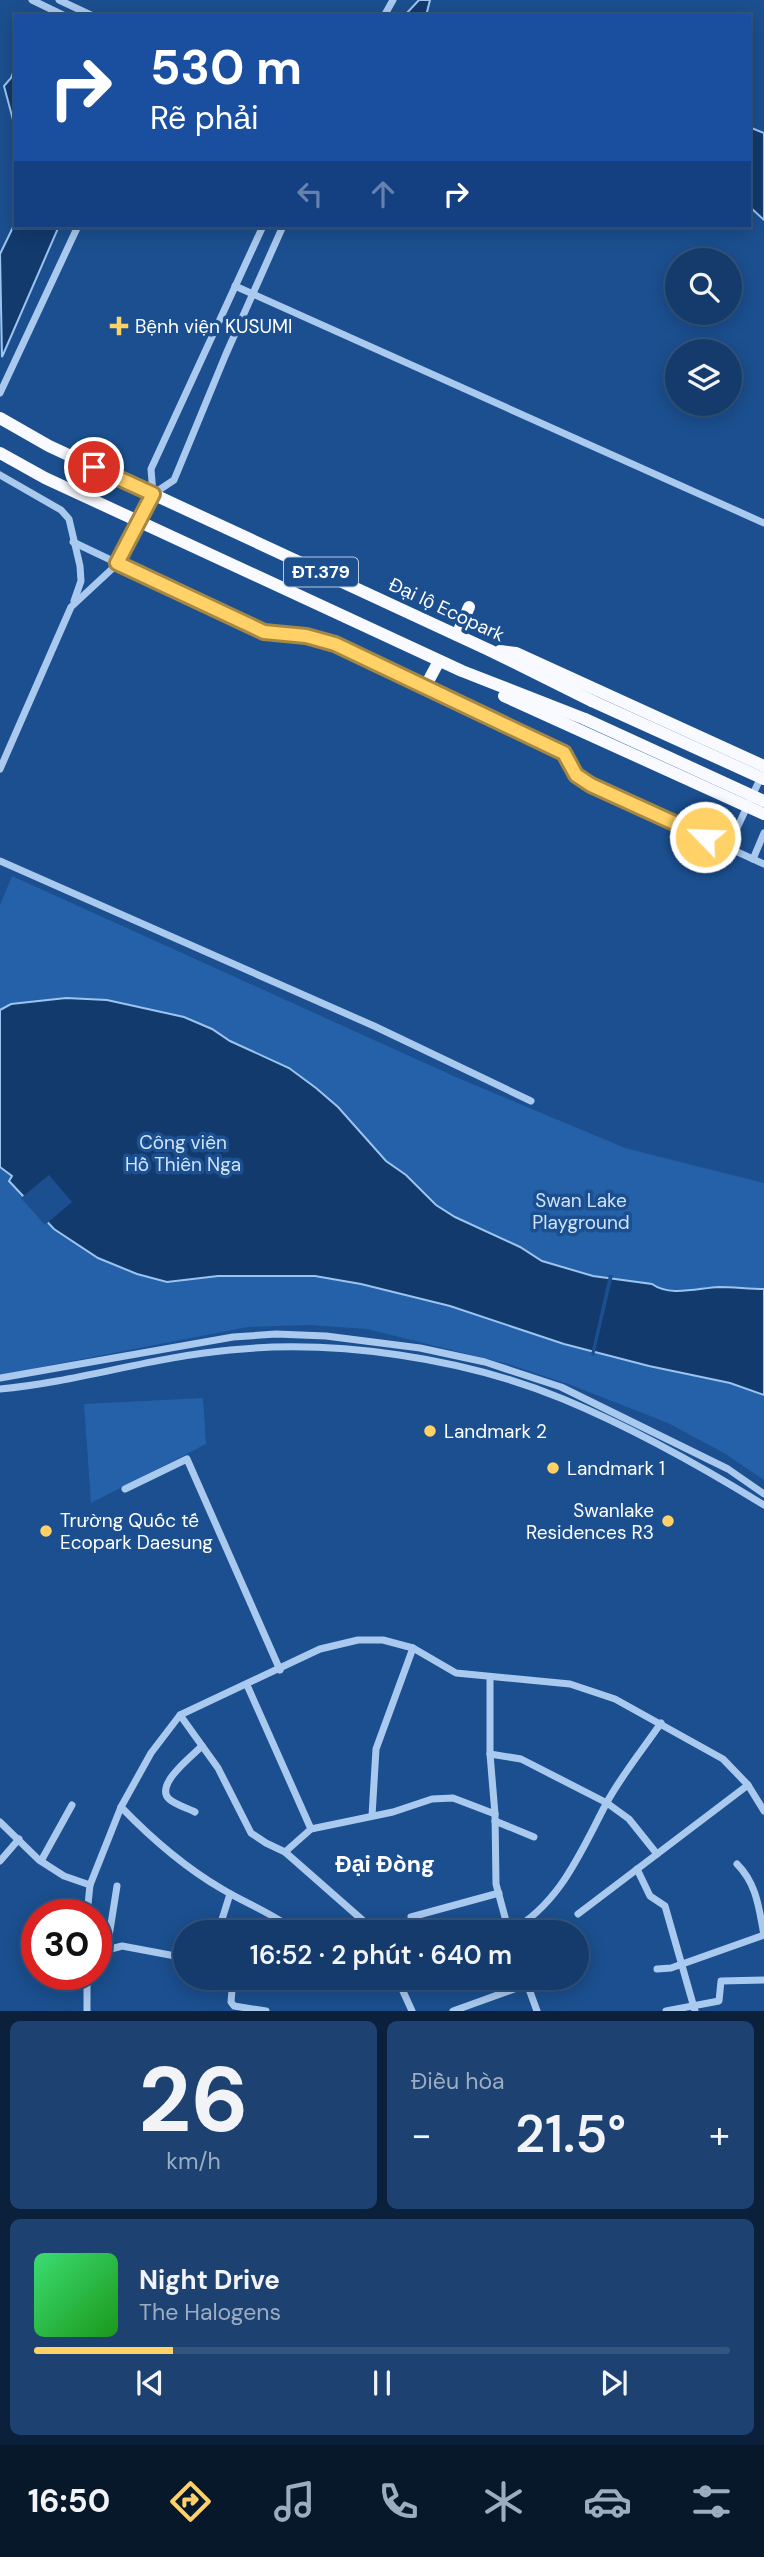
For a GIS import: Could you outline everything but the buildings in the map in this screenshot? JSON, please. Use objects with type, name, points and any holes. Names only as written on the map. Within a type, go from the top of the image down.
[{"type":"highway","name":"Đại lộ Ecopark","points":[[0,418],[49,446],[764,779]]},
{"type":"highway","name":"ĐT.379","points":[[0,453],[45,478],[439,661],[585,719],[764,801]]},
{"type":"highway","points":[[457,635],[469,607]]},
{"type":"highway","points":[[489,650],[516,653],[764,769]]},
{"type":"highway","points":[[425,689],[439,661]]},
{"type":"highway","points":[[461,671],[495,692],[764,814]]},
{"type":"street","points":[[32,0],[45,3],[62,14]]},
{"type":"street","points":[[59,0],[89,14]]},
{"type":"street","points":[[0,393],[77,228]]},
{"type":"street","points":[[71,607],[117,563],[140,521],[153,494],[151,470],[262,228]]},
{"type":"street","points":[[153,494],[174,480],[282,228]]},
{"type":"street","points":[[235,286],[764,523]]},
{"type":"street","points":[[0,475],[61,510],[69,519],[81,581],[0,769]]},
{"type":"street","points":[[73,542],[264,632],[306,636],[335,644],[564,753],[576,775],[591,785],[764,864]]},
{"type":"street","points":[[728,847],[764,769]]},
{"type":"street","points":[[753,859],[764,833]]},
{"type":"street","points":[[0,861],[374,1026],[531,1101]]},
{"type":"street","points":[[0,1378],[233,1337],[276,1334],[326,1336],[420,1348],[485,1362],[561,1387],[728,1469],[764,1494]]},
{"type":"street","points":[[326,1336],[326,1347]]},
{"type":"street","points":[[0,1390],[149,1361],[230,1350],[326,1347],[417,1358],[560,1398],[718,1476],[764,1505]]},
{"type":"street","points":[[148,1351],[149,1361]]},
{"type":"street","points":[[578,1406],[583,1397]]},
{"type":"street","points":[[125,1489],[187,1460],[280,1670]]},
{"type":"street","points":[[89,1899],[90,1885],[121,1807],[150,1754],[180,1715],[320,1649],[358,1640],[383,1640],[413,1648],[456,1673],[570,1684],[615,1699],[723,1759],[748,1785],[764,1811]]},
{"type":"street","points":[[372,1816],[376,1749],[413,1648]]},
{"type":"street","points":[[491,1678],[490,1754],[496,1884],[506,1920]]},
{"type":"street","points":[[247,1685],[311,1829]]},
{"type":"street","points":[[180,1715],[218,1768],[251,1833],[285,1852],[362,1920]]},
{"type":"street","points":[[531,1920],[572,1871],[607,1803],[661,1723]]},
{"type":"street","points":[[195,1812],[171,1801],[166,1796],[166,1790],[177,1770],[202,1746]]},
{"type":"street","points":[[490,1754],[521,1759],[607,1803],[629,1819],[657,1854]]},
{"type":"street","points":[[578,1914],[748,1785]]},
{"type":"street","points":[[285,1852],[311,1829],[432,1799],[453,1798],[534,1837]]},
{"type":"street","points":[[41,1861],[72,1805]]},
{"type":"street","points":[[121,1807],[155,1842],[230,1894],[281,1920]]},
{"type":"street","points":[[0,1822],[41,1861],[64,1876],[90,1885]]},
{"type":"street","points":[[0,1861],[19,1839]]},
{"type":"street","points":[[657,1969],[671,1968],[764,1935],[753,1886],[748,1875],[737,1864]]},
{"type":"street","points":[[637,1869],[650,1896],[665,1906],[694,2008]]},
{"type":"street","points":[[112,1918],[117,1886]]},
{"type":"street","points":[[411,1917],[499,1893]]},
{"type":"street","points":[[222,1920],[230,1894]]},
{"type":"street","points":[[112,1948],[122,1946],[173,1956]]},
{"type":"street","points":[[666,2011],[694,2008],[719,2001],[721,1982],[764,1980]]},
{"type":"street","points":[[87,1990],[87,2011]]},
{"type":"street","points":[[233,1990],[232,2005],[266,2011]]},
{"type":"street","points":[[403,1990],[412,2011]]},
{"type":"street","points":[[453,2011],[505,1990]]},
{"type":"street","points":[[530,1990],[537,2011]]},
{"type":"green space","name":"Công viên Hồ Thiên Nga","points":[[12,876],[458,1078],[625,1148],[764,1183],[764,1480],[724,1453],[668,1423],[571,1385],[508,1364],[367,1329],[309,1325],[248,1327],[0,1375],[0,905]]},
{"type":"green space","points":[[203,1398],[206,1444],[91,1503],[84,1404]]},
{"type":"shaded area","points":[[419,0],[430,0],[426,14],[406,14]]},
{"type":"shaded area","points":[[14,70],[14,124],[4,86]]},
{"type":"shaded area","points":[[751,128],[764,133],[764,220],[751,208]]},
{"type":"shaded area","points":[[14,225],[14,228],[58,228],[2,357],[0,254]]},
{"type":"shaded area","points":[[66,998],[107,1000],[184,1017],[289,1068],[338,1107],[386,1161],[406,1175],[436,1205],[455,1217],[520,1247],[542,1261],[593,1276],[652,1284],[667,1290],[719,1287],[764,1289],[764,1395],[730,1383],[564,1344],[450,1306],[361,1284],[315,1276],[218,1276],[167,1282],[137,1274],[98,1258],[54,1229],[9,1181],[12,1176],[0,1167],[0,1010],[11,1004]]},
{"type":"pier","points":[[49,1175],[72,1202],[45,1225],[21,1198]]},
{"type":"pier","points":[[609,1275],[613,1275],[594,1356],[591,1355]]},
{"type":"place","name":"Bệnh viện KUSUMI","points":[[119,326]]},
{"type":"place","name":"Landmark 2","points":[[430,1431]]},
{"type":"place","name":"Landmark 1","points":[[553,1468]]},
{"type":"place","name":"Swanlake Residences R3","points":[[668,1521]]},
{"type":"place","name":"Trường Quốc tế Ecopark Daesung","points":[[46,1531]]},
{"type":"district","name":"Đại Đòng","points":[[385,1864]]},
{"type":"route","points":[[94,467],[153,494],[117,563],[264,632],[306,636],[335,644],[425,689],[544,742],[564,753],[576,775],[591,785],[705,837]]},
{"type":"park label","name":"Swan Lake Playground","points":[[581,1211]]}]
